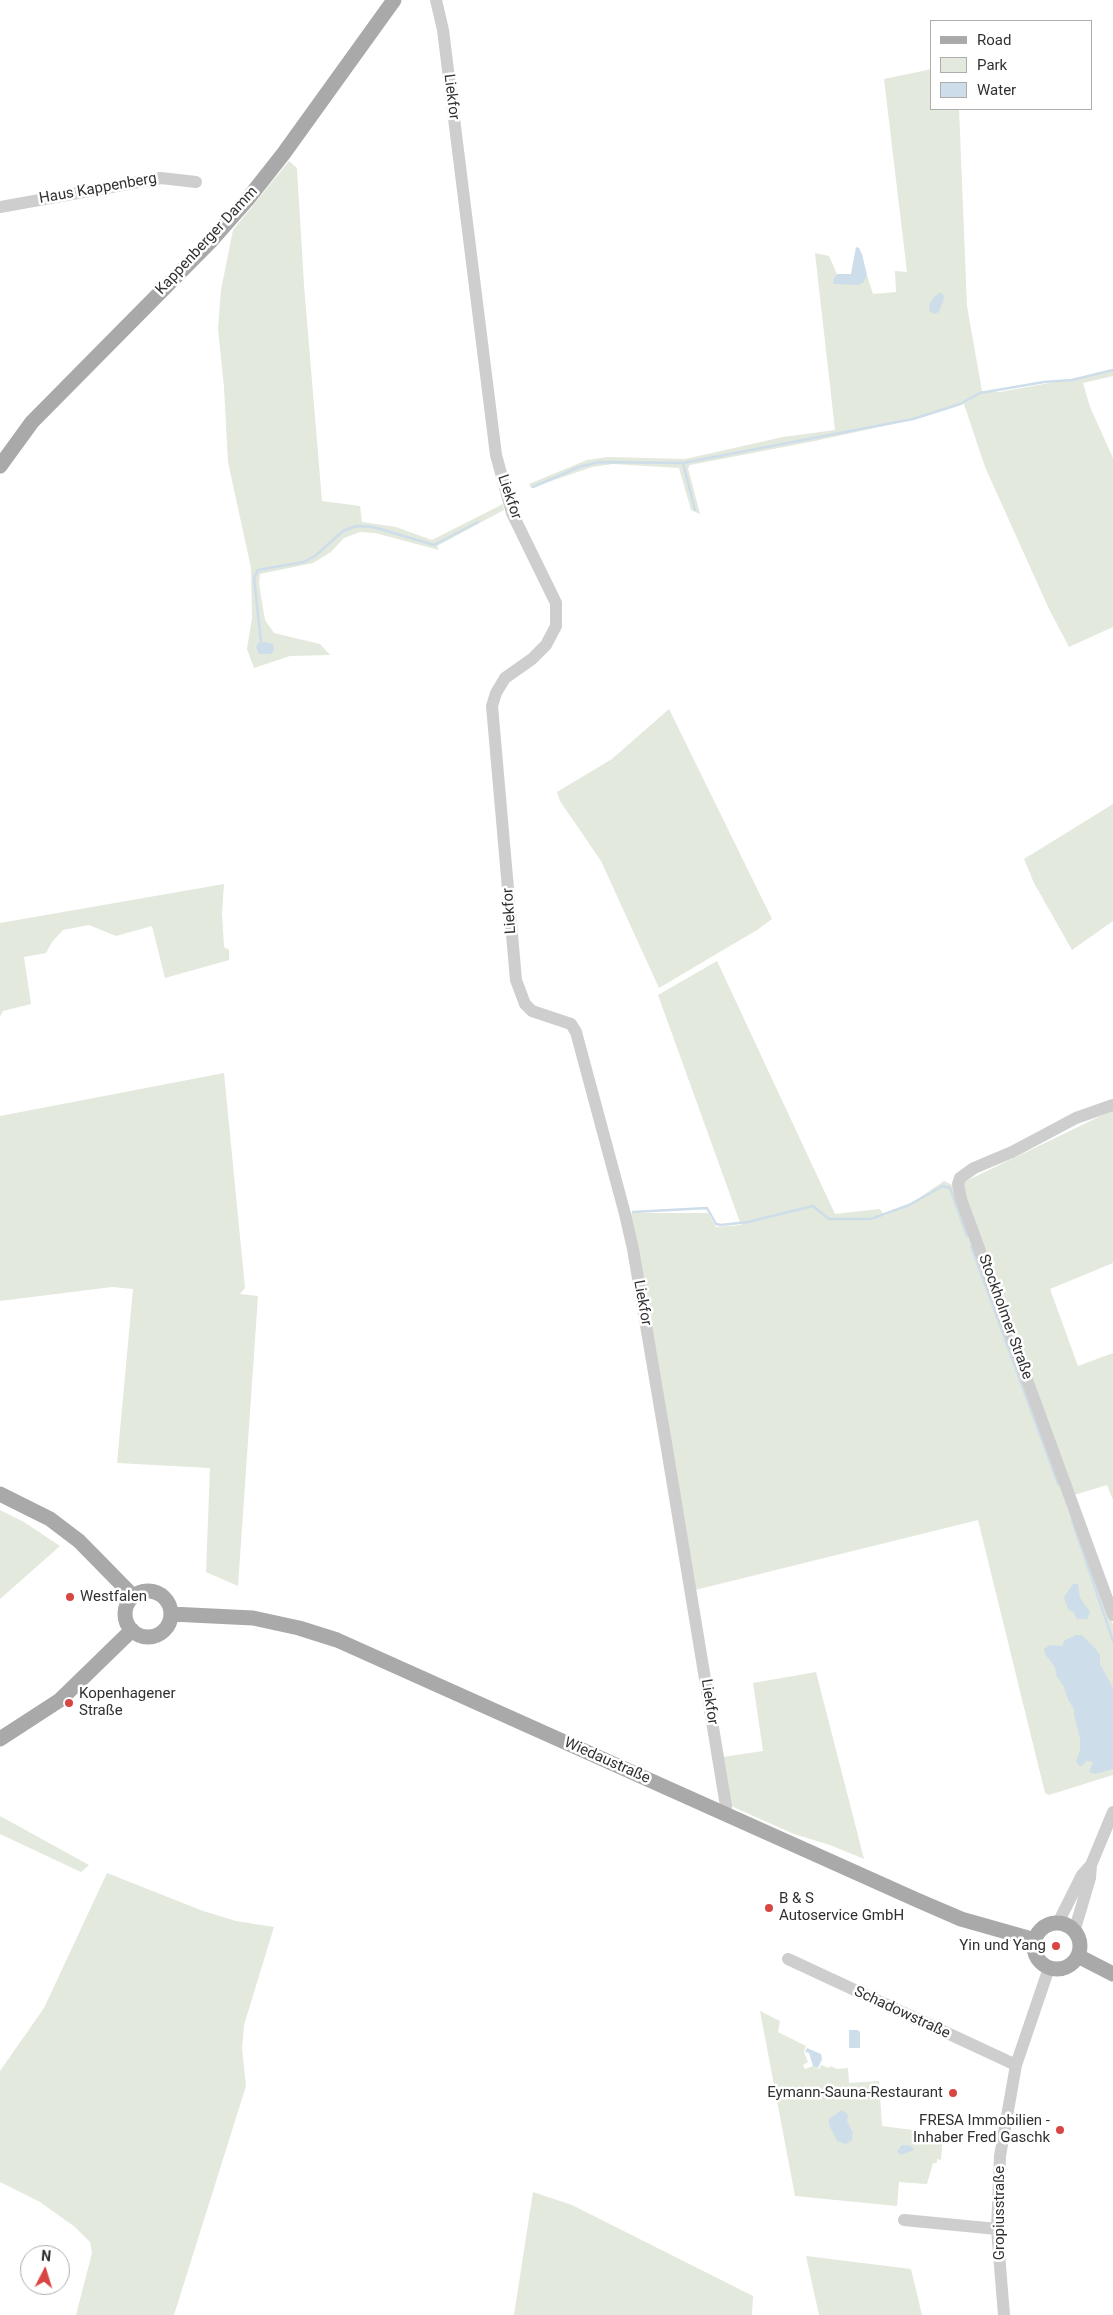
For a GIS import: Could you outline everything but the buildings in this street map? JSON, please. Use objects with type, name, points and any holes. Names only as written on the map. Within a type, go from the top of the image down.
[{"type":"main road","name":"Kappenberger Damm","points":[[0,466],[32,422],[225,219],[284,152],[394,0]]},
{"type":"main road","points":[[0,1494],[50,1519],[79,1541],[133,1596]]},
{"type":"main road","points":[[144,1591],[158,1593],[169,1603],[171,1614],[169,1624],[158,1634],[144,1636],[132,1630],[125,1617],[126,1610],[133,1596],[144,1591]]},
{"type":"main road","name":"Wiedaustraße","points":[[171,1614],[253,1618],[299,1628],[337,1640],[961,1919],[1034,1940]]},
{"type":"main road","points":[[0,1739],[60,1700],[132,1630]]},
{"type":"main road","points":[[1058,1923],[1065,1925],[1074,1932],[1080,1946],[1078,1956],[1062,1969],[1049,1968],[1038,1960],[1034,1947],[1034,1940],[1043,1928],[1058,1923]]},
{"type":"main road","points":[[1078,1956],[1113,1974]]},
{"type":"street","name":"Liekfor","points":[[436,0],[443,30],[496,455],[512,513],[556,603],[556,626],[546,645],[505,678],[496,693],[492,706],[516,980],[524,1004],[532,1011],[571,1024],[576,1032],[625,1214],[666,1440],[726,1806],[725,1814]]},
{"type":"street","name":"Haus Kappenberg","points":[[0,207],[161,178],[196,182]]},
{"type":"street","name":"Stockholmer Straße","points":[[1113,1105],[1069,1122],[1012,1152],[974,1168],[960,1178],[958,1184],[961,1199],[1113,1615]]},
{"type":"street","points":[[1058,1923],[1082,1875],[1090,1865],[1113,1812]]},
{"type":"street","points":[[1074,1932],[1090,1878],[1090,1865]]},
{"type":"street","name":"Schadowstraße","points":[[788,1959],[1016,2065]]},
{"type":"street","name":"Gropiusstraße","points":[[1004,2315],[997,2229],[1000,2156],[1016,2065],[1049,1968]]},
{"type":"street","points":[[904,2220],[997,2229]]},
{"type":"green space","points":[[930,69],[930,110],[959,110],[967,306],[982,391],[1000,392],[1082,377],[1113,369],[1113,376],[1083,383],[1090,407],[1113,458],[1113,627],[1069,647],[1049,609],[985,467],[964,404],[920,418],[815,441],[690,465],[688,468],[700,514],[691,510],[679,468],[613,464],[592,467],[531,488],[529,484],[587,460],[608,457],[685,459],[783,437],[835,430],[815,253],[829,256],[837,274],[833,279],[864,282],[867,275],[873,294],[896,292],[895,271],[907,272],[884,79]]},
{"type":"green space","points":[[289,161],[297,168],[304,285],[322,501],[360,506],[362,522],[396,527],[432,540],[503,504],[504,510],[437,546],[439,550],[375,533],[360,532],[344,538],[331,552],[313,563],[260,574],[259,584],[265,620],[274,633],[320,644],[330,655],[290,656],[254,668],[247,649],[252,618],[251,568],[228,462],[224,387],[218,329],[221,290],[233,230]]},
{"type":"green space","points":[[669,709],[772,919],[757,930],[659,988],[601,861],[560,801],[557,792],[612,759]]},
{"type":"green space","points":[[1113,804],[1113,921],[1072,950],[1034,883],[1024,859]]},
{"type":"green space","points":[[224,884],[222,913],[224,947],[229,950],[229,960],[165,978],[152,926],[116,936],[89,925],[63,930],[52,942],[46,953],[24,957],[31,1004],[3,1011],[0,1017],[0,923]]},
{"type":"green space","points":[[717,961],[835,1214],[880,1209],[884,1216],[909,1205],[944,1181],[952,1185],[1113,1625],[1113,1775],[1049,1795],[1045,1793],[978,1520],[695,1590],[631,1213],[708,1213],[716,1227],[741,1225],[658,995]]},
{"type":"green space","points":[[224,1073],[245,1288],[240,1294],[258,1296],[238,1586],[206,1572],[210,1468],[117,1463],[133,1289],[112,1287],[0,1301],[0,1116]]},
{"type":"green space","points":[[1113,1110],[1113,1263],[1050,1289],[1078,1366],[1113,1353],[1113,1500],[1107,1485],[1074,1495],[960,1184]]},
{"type":"green space","points":[[0,1510],[24,1522],[60,1546],[0,1599]]},
{"type":"green space","points":[[816,1672],[864,1859],[830,1845],[794,1834],[731,1806],[723,1757],[763,1751],[753,1683]]},
{"type":"green space","points":[[0,1816],[89,1865],[81,1872],[0,1834]]},
{"type":"green space","points":[[107,1873],[203,1911],[236,1921],[274,1927],[244,2025],[242,2048],[246,2086],[174,2315],[76,2315],[92,2253],[90,2242],[75,2227],[40,2202],[0,2182],[0,2071],[44,2008]]},
{"type":"green space","points":[[760,2011],[780,2021],[778,2032],[806,2046],[804,2052],[808,2062],[803,2065],[805,2069],[813,2066],[819,2069],[821,2065],[837,2069],[848,2068],[849,2083],[879,2081],[882,2126],[943,2134],[941,2160],[937,2159],[937,2163],[933,2163],[927,2184],[899,2182],[897,2206],[795,2196]]},
{"type":"green space","points":[[533,2192],[572,2205],[753,2296],[752,2315],[514,2315]]},
{"type":"green space","points":[[806,2256],[911,2269],[922,2315],[819,2315]]},
{"type":"water","points":[[856,247],[859,248],[862,254],[867,275],[864,282],[859,285],[834,284],[833,279],[837,274],[851,274]]},
{"type":"water","points":[[942,293],[944,298],[939,312],[934,314],[930,312],[929,306],[933,298]]},
{"type":"water","points":[[266,642],[273,644],[274,651],[271,654],[259,654],[256,647],[258,643]]},
{"type":"water","points":[[1073,1584],[1078,1584],[1080,1598],[1090,1612],[1087,1619],[1077,1619],[1073,1612],[1068,1609],[1064,1597]]},
{"type":"water","points":[[1076,1635],[1082,1635],[1100,1655],[1100,1664],[1113,1688],[1113,1769],[1095,1774],[1089,1772],[1093,1762],[1086,1761],[1082,1766],[1078,1765],[1076,1761],[1080,1750],[1080,1738],[1074,1709],[1056,1675],[1055,1667],[1045,1654],[1044,1649],[1050,1645],[1062,1646],[1065,1640]]},
{"type":"water","points":[[849,2030],[858,2030],[860,2032],[860,2048],[849,2048]]},
{"type":"water","points":[[807,2048],[821,2054],[822,2059],[818,2068],[813,2066],[809,2053],[805,2052]]},
{"type":"water","points":[[842,2110],[848,2115],[847,2121],[853,2133],[852,2140],[846,2144],[837,2141],[829,2125],[829,2119]]},
{"type":"water","points":[[902,2145],[912,2146],[914,2150],[901,2155],[897,2151]]},
{"type":"waterway","points":[[533,487],[579,467],[599,462],[683,463],[913,419],[960,404],[980,393],[1044,382],[1072,380],[1113,370]]},
{"type":"waterway","points":[[683,463],[695,510]]},
{"type":"waterway","points":[[261,642],[254,578],[258,570],[304,562],[315,556],[343,531],[356,526],[373,527],[434,545],[478,522]]},
{"type":"waterway","points":[[633,1212],[707,1208],[716,1224],[721,1225],[748,1222],[813,1206],[829,1219],[871,1219],[909,1205],[943,1186],[950,1188],[967,1236]]},
{"type":"waterway","points":[[971,1246],[1058,1484]]},
{"type":"waterway","points":[[1072,1520],[1113,1641]]},
{"type":"place","name":"Westfalen","points":[[70,1597]]},
{"type":"place","name":"Kopenhagener Straße","points":[[69,1703]]},
{"type":"place","name":"B & S Autoservice GmbH","points":[[769,1908]]},
{"type":"place","name":"Yin und Yang","points":[[1056,1946]]},
{"type":"place","name":"Eymann-Sauna-Restaurant","points":[[953,2093]]},
{"type":"place","name":"FRESA Immobilien - Inhaber Fred Gaschk","points":[[1060,2130]]}]
